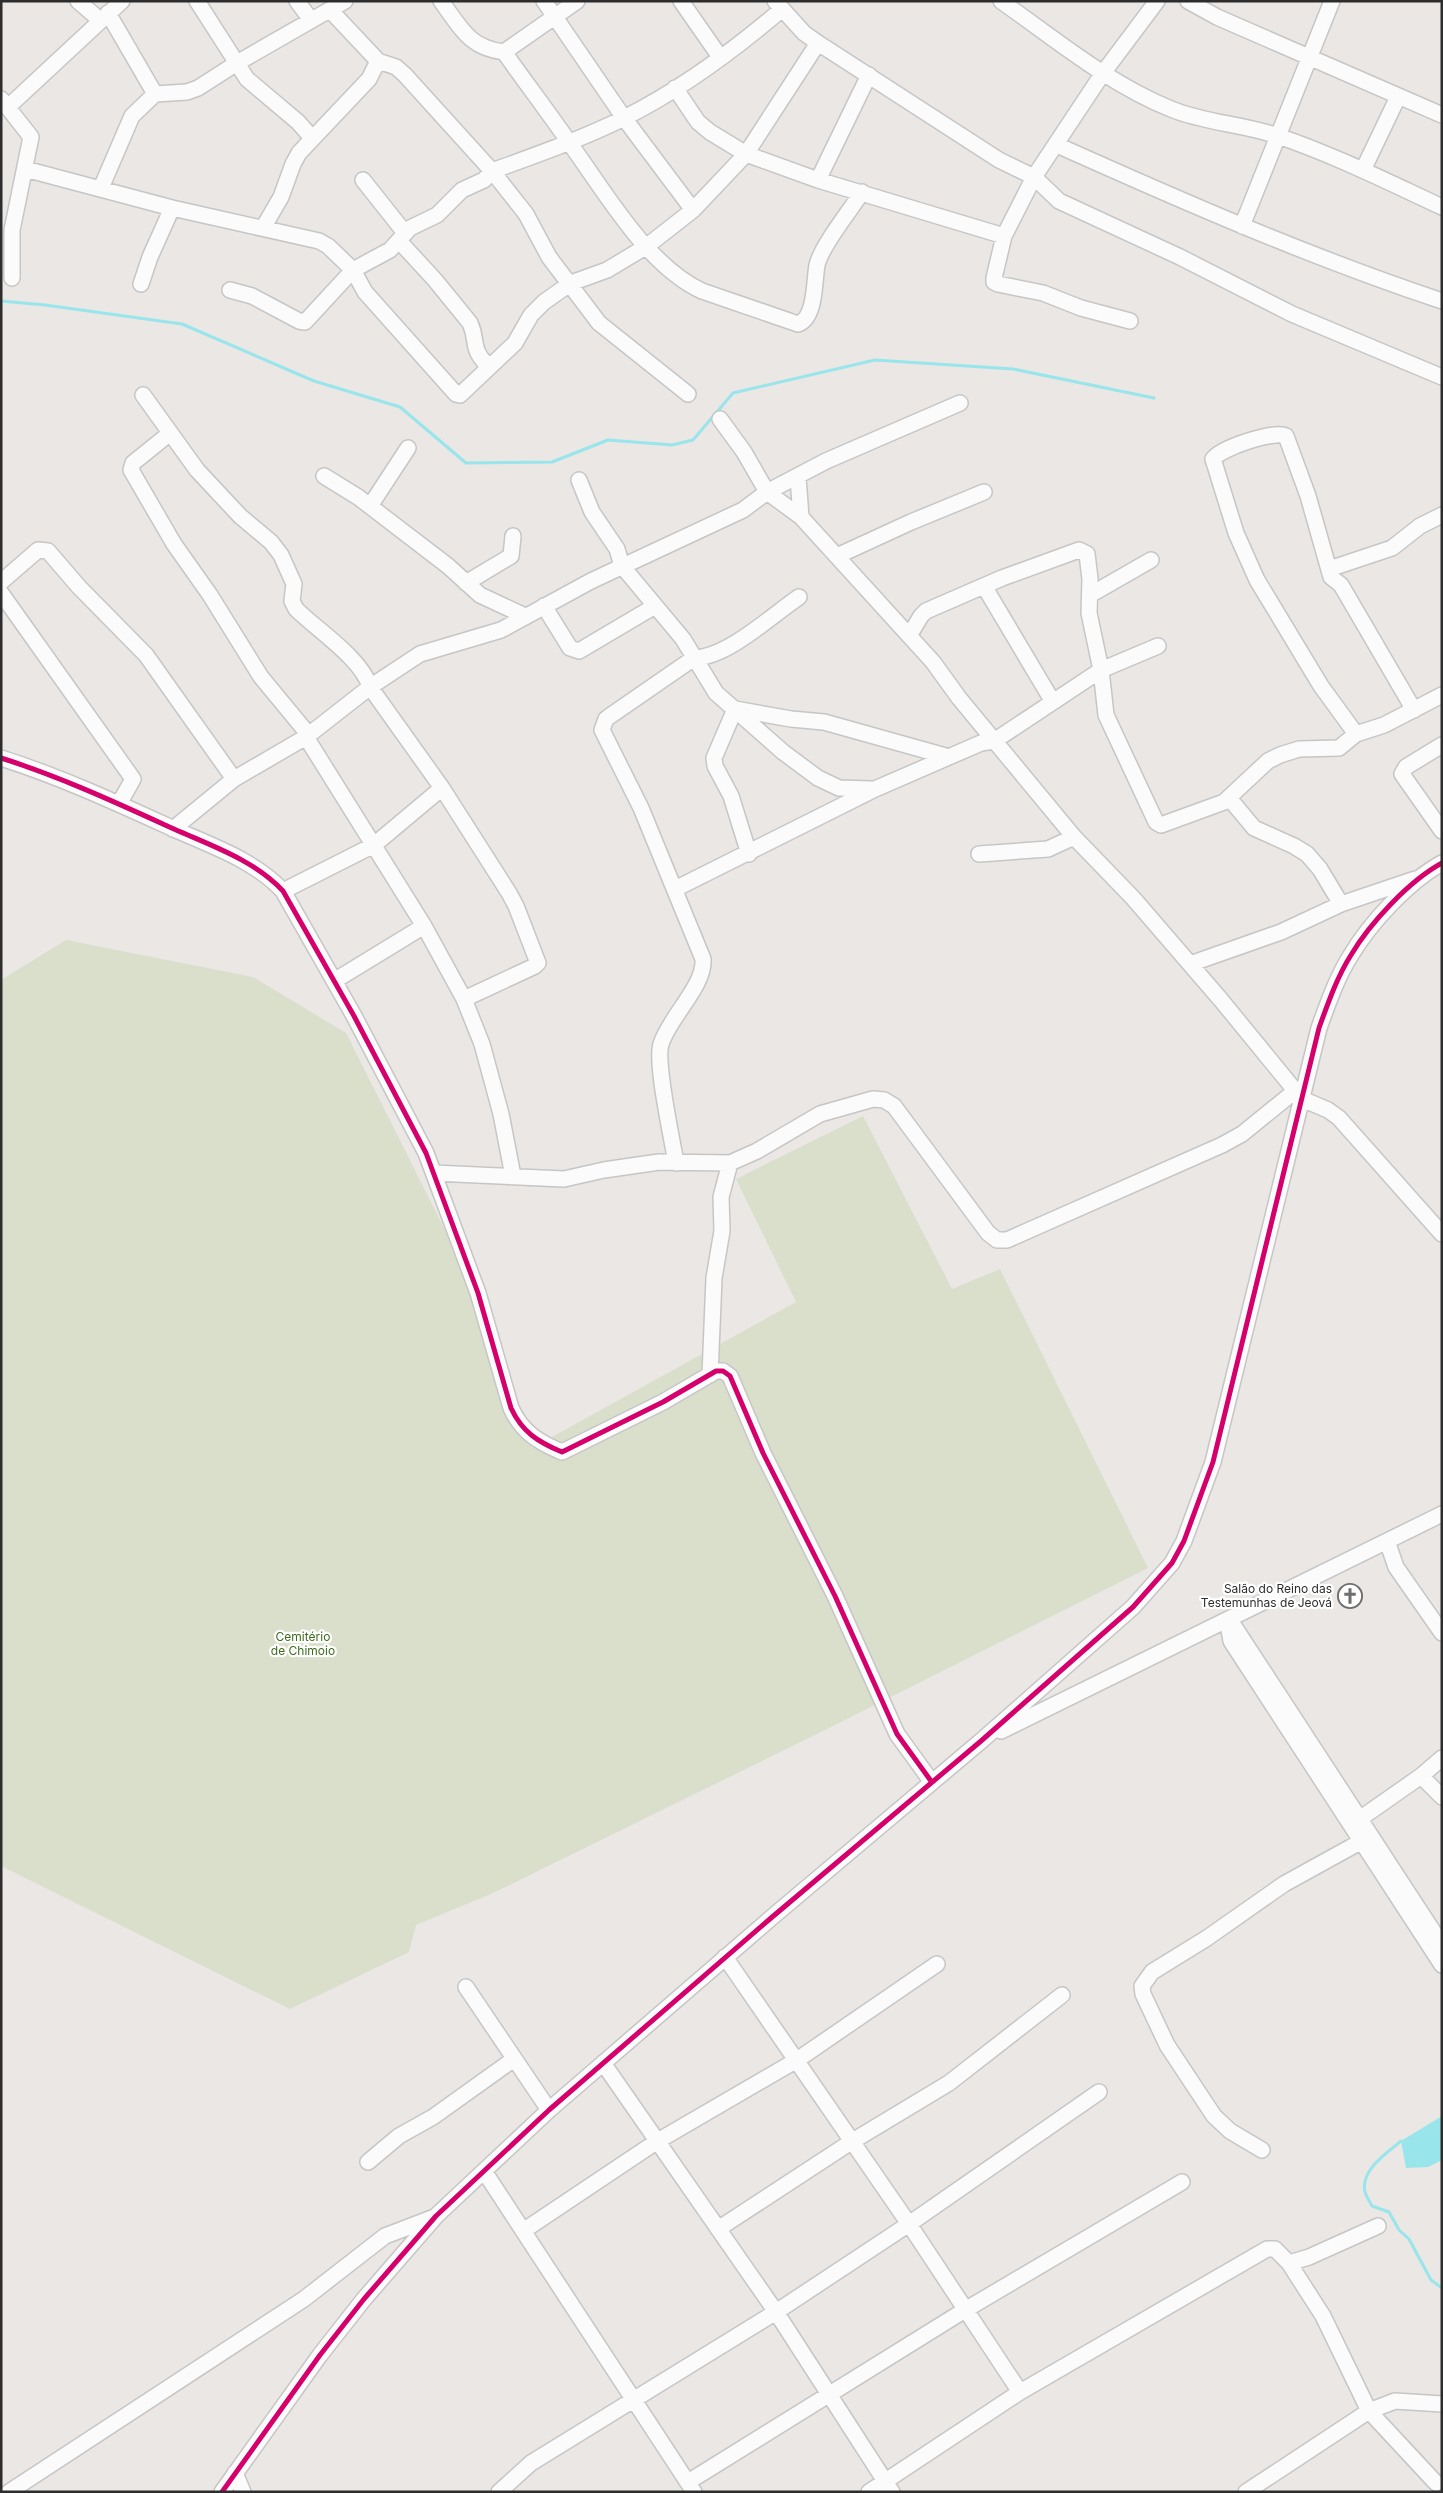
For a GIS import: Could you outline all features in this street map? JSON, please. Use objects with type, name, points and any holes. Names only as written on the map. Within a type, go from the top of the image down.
[{"type":"street","points":[[78,1],[104,16],[155,94]]},
{"type":"street","points":[[12,278],[7,226],[25,169],[31,137],[5,103],[65,56],[104,16],[122,1]]},
{"type":"street","points":[[198,1],[247,79],[298,122],[312,138]]},
{"type":"street","points":[[297,1],[311,20]]},
{"type":"street","points":[[101,188],[132,116],[155,94],[187,92],[198,88],[237,63],[346,1]]},
{"type":"street","points":[[442,1],[466,35],[478,46],[504,52],[631,230],[688,284],[798,324],[808,317],[821,254],[862,192]]},
{"type":"street","points":[[544,1],[624,118],[693,210]]},
{"type":"street","points":[[504,52],[577,1]]},
{"type":"street","points":[[681,1],[720,57]]},
{"type":"street","points":[[1001,1],[1103,73],[1170,110],[1276,136],[1363,170],[1442,207]]},
{"type":"street","points":[[1130,321],[1081,308],[1043,293],[994,282],[1004,236],[1034,178],[1103,73],[1157,1]]},
{"type":"street","points":[[1188,1],[1218,17],[1442,115]]},
{"type":"street","points":[[1242,226],[1276,136],[1292,106],[1332,1]]},
{"type":"street","points":[[230,290],[252,296],[299,321],[305,322],[353,270],[390,250],[410,228],[437,215],[462,190],[484,180],[492,171],[569,142],[624,118],[675,88],[748,38],[778,6],[804,33],[818,43],[1000,160],[1034,178],[1059,201],[1180,257],[1292,314],[1442,377]]},
{"type":"street","points":[[331,11],[378,60],[396,67],[405,75],[492,171],[526,214],[549,257],[599,322],[688,394]]},
{"type":"street","points":[[25,169],[172,208],[319,241],[328,246],[353,270],[365,292],[456,394],[465,392],[514,343],[531,315],[544,302],[571,284],[607,270],[647,246],[693,210],[746,154],[818,43]]},
{"type":"street","points":[[263,228],[284,192],[292,164],[312,138],[369,79],[378,60]]},
{"type":"street","points":[[818,180],[869,75]]},
{"type":"street","points":[[675,88],[698,122],[746,154],[818,180],[1004,236]]},
{"type":"street","points":[[1363,170],[1398,97]]},
{"type":"street","points":[[1057,145],[1242,226],[1360,274],[1442,301]]},
{"type":"street","points":[[364,180],[402,238],[470,323],[477,353],[489,367]]},
{"type":"street","points":[[141,284],[150,257],[172,208]]},
{"type":"street","points":[[143,395],[168,434],[197,470],[240,516],[271,542],[280,555],[294,584],[292,601],[296,609],[342,649],[368,680],[370,687],[442,788],[516,906],[538,960],[535,966],[464,999]]},
{"type":"street","points":[[173,829],[234,779],[306,737],[370,687],[420,654],[487,635],[622,566],[743,510],[767,492],[833,457],[889,436],[960,403]]},
{"type":"street","points":[[720,418],[747,456],[767,492],[801,517],[933,662],[994,742],[1074,837],[1133,898],[1299,1095],[1328,1110],[1338,1118],[1442,1234]]},
{"type":"street","points":[[168,434],[133,462],[131,470],[174,544],[261,677],[304,729],[306,737],[424,926],[464,999],[482,1044],[501,1114],[513,1176]]},
{"type":"street","points":[[1356,734],[1321,686],[1257,580],[1236,533],[1212,463],[1215,456],[1242,443],[1277,435],[1286,436],[1308,496],[1331,577],[1341,585],[1414,710]]},
{"type":"street","points":[[370,506],[408,448]]},
{"type":"street","points":[[324,476],[370,506],[448,566],[480,595],[525,616]]},
{"type":"street","points":[[798,477],[801,517]]},
{"type":"street","points":[[580,480],[592,512],[616,549],[622,566],[683,639],[712,689],[783,752],[829,785],[850,790],[875,789]]},
{"type":"street","points":[[837,556],[911,522],[984,492]]},
{"type":"street","points":[[1329,569],[1392,548],[1420,526],[1442,515]]},
{"type":"street","points":[[466,583],[511,556],[513,536]]},
{"type":"street","points":[[1,582],[38,550],[48,551],[79,586],[146,654],[234,779]]},
{"type":"street","points":[[909,636],[926,611],[984,586],[1079,550],[1087,554],[1090,594],[1089,613],[1101,670],[1106,715],[1156,822],[1161,825],[1218,805],[1229,798],[1268,761],[1280,755],[1299,750],[1339,748],[1356,734],[1384,725],[1442,695]]},
{"type":"street","points":[[1090,594],[1151,560]]},
{"type":"street","points":[[984,586],[1053,702]]},
{"type":"street","points":[[1,593],[133,779],[120,804]]},
{"type":"street","points":[[676,1162],[661,1067],[661,1046],[668,1028],[701,977],[704,968],[703,959],[641,808],[602,730],[602,726],[610,716],[694,658],[709,656],[738,643],[799,597]]},
{"type":"street","points":[[544,606],[573,651],[579,651],[656,606]]},
{"type":"street","points":[[674,889],[749,854],[875,789],[981,743],[994,742],[1101,670],[1158,646]]},
{"type":"street","points":[[734,709],[791,719],[824,722],[949,757]]},
{"type":"street","points":[[734,709],[714,758],[718,772],[731,796],[749,854]]},
{"type":"street","points":[[1442,745],[1406,766],[1402,774],[1442,830]]},
{"type":"street","points":[[1,758],[47,772],[245,862],[273,880],[283,891],[426,1152],[478,1293],[511,1408],[517,1420],[534,1438],[562,1452],[663,1402],[716,1371],[722,1371],[730,1376],[763,1453],[835,1596],[896,1734],[932,1781]]},
{"type":"street","points":[[283,891],[374,844],[442,788]]},
{"type":"street","points":[[1229,798],[1254,828],[1307,854],[1320,869],[1341,904]]},
{"type":"street","points":[[979,854],[1048,849],[1074,837]]},
{"type":"street","points":[[222,2492],[320,2355],[364,2299],[436,2216],[549,2110],[725,1957],[981,1741],[1133,1607],[1172,1563],[1184,1541],[1213,1462],[1299,1095],[1331,994],[1351,954],[1380,918],[1421,877],[1442,863]]},
{"type":"street","points":[[1190,964],[1281,932],[1341,904],[1421,877]]},
{"type":"street","points":[[334,981],[424,926]]},
{"type":"street","points":[[434,1173],[564,1179],[622,1167],[676,1162],[730,1163],[758,1151],[820,1114],[873,1098],[884,1100],[894,1106],[988,1233],[997,1240],[1007,1240],[1222,1145],[1299,1095]]},
{"type":"street","points":[[710,1375],[714,1278],[722,1231],[722,1197],[730,1163]]},
{"type":"street","points":[[981,1741],[1231,1621],[1442,1514]]},
{"type":"street","points":[[1387,1541],[1396,1567],[1442,1633]]},
{"type":"street","points":[[1231,1621],[1442,1945]]},
{"type":"street","points":[[1231,1621],[1229,1630],[1231,1642],[1442,1965]]},
{"type":"street","points":[[1361,1818],[1421,1776],[1442,1758]]},
{"type":"street","points":[[1421,1776],[1442,1797]]},
{"type":"street","points":[[1262,2150],[1230,2131],[1214,2116],[1167,2044],[1143,1994],[1142,1986],[1152,1972],[1207,1938],[1270,1894],[1362,1841]]},
{"type":"street","points":[[725,1957],[797,2060],[851,2142],[910,2224],[1020,2392]]},
{"type":"street","points":[[523,2231],[656,2142],[797,2060],[937,1964]]},
{"type":"street","points":[[466,1987],[549,2110]]},
{"type":"street","points":[[718,2229],[851,2142],[949,2083],[1062,1995]]},
{"type":"street","points":[[368,2162],[399,2136],[433,2117],[514,2059]]},
{"type":"street","points":[[603,2063],[656,2142],[776,2312],[888,2487]]},
{"type":"street","points":[[504,2490],[531,2463],[776,2312],[910,2224],[1098,2092]]},
{"type":"street","points":[[484,2171],[691,2487],[829,2395],[965,2310],[1182,2182]]},
{"type":"street","points":[[9,2492],[304,2299],[385,2236],[436,2216]]},
{"type":"street","points":[[1289,2263],[1309,2257],[1378,2226]]},
{"type":"street","points":[[869,2492],[888,2487],[1020,2392],[1267,2249],[1275,2249],[1289,2263],[1322,2316],[1369,2411],[1435,2484]]},
{"type":"street","points":[[1246,2492],[1269,2486],[1369,2411],[1395,2401],[1442,2404]]},
{"type":"street","points":[[235,2473],[243,2492]]},
{"type":"green space","name":"Cemitério de Chimoio","points":[[66,940],[253,977],[346,1033],[448,1236],[532,1448],[796,1302],[736,1179],[863,1116],[952,1289],[1000,1269],[1148,1568],[827,1729],[491,1894],[416,1925],[409,1952],[290,2009],[1,1866],[1,980]]},
{"type":"water","points":[[1442,2116],[1442,2160],[1428,2167],[1406,2168],[1401,2141]]},
{"type":"waterway","points":[[1,301],[45,305],[182,324],[314,381],[400,407],[466,463],[552,462],[608,440],[672,445],[693,440],[733,393],[875,360],[1013,369],[1154,398]]},
{"type":"waterway","points":[[1401,2141],[1371,2169],[1367,2176],[1365,2192],[1372,2206],[1389,2212],[1399,2230],[1409,2239],[1431,2280],[1442,2288]]},
{"type":"cycle path","points":[[1,758],[89,791],[218,848],[246,862],[272,880],[283,891],[354,1016],[426,1153],[478,1293],[511,1408],[520,1424],[526,1430],[538,1440],[562,1452],[663,1402],[716,1371],[723,1371],[730,1376],[763,1453],[835,1596],[897,1734],[931,1781]]},
{"type":"cycle path","points":[[222,2492],[320,2355],[364,2299],[436,2216],[549,2110],[771,1918],[981,1741],[1133,1607],[1172,1563],[1184,1541],[1213,1462],[1319,1028],[1329,1000],[1346,963],[1379,917],[1417,880],[1442,863]]},
{"type":"place","name":"Salão do Reino das Testemunhas de Jeová","points":[[1350,1596]]}]
